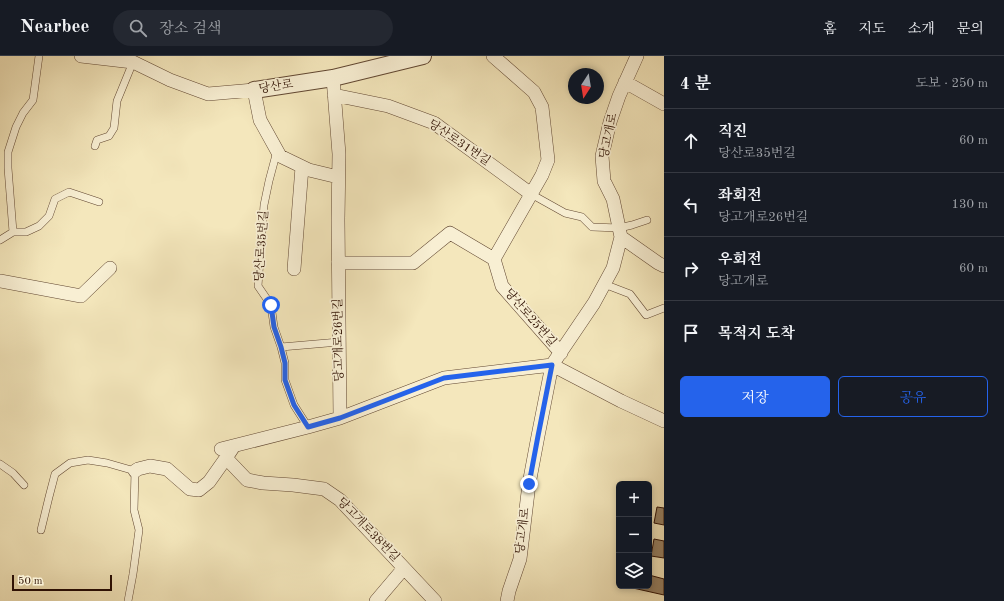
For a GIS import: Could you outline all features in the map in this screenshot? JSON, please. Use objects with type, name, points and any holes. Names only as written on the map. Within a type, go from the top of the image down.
[{"type":"street","name":"당산로","points":[[81,56],[132,59],[170,80],[208,94],[254,90],[333,78],[423,56]]},
{"type":"street","points":[[338,263],[413,262],[450,233],[494,259],[542,175],[548,160],[542,107],[534,92],[493,56]]},
{"type":"street","name":"당고개로","points":[[507,601],[508,591],[520,559],[529,484],[552,365],[594,303],[613,268],[620,232],[613,199],[604,181],[602,156],[616,102],[637,56]]},
{"type":"street","name":"당고개로26번길","points":[[333,78],[339,154],[338,263],[340,418]]},
{"type":"street","points":[[625,82],[664,104]]},
{"type":"street","points":[[254,90],[260,120],[278,153],[309,170],[338,177]]},
{"type":"street","name":"당산로31번길","points":[[334,95],[388,106],[434,123],[531,194]]},
{"type":"street","points":[[294,269],[302,167]]},
{"type":"street","points":[[620,232],[658,263],[664,266]]},
{"type":"street","name":"당산로25번길","points":[[494,259],[502,286],[561,353]]},
{"type":"street","points":[[0,281],[81,296],[110,268]]},
{"type":"street","points":[[135,471],[150,466],[167,469],[190,489],[199,490],[208,482],[223,453],[234,446],[340,418],[444,378],[552,365],[621,401],[664,421]]},
{"type":"street","name":"당고개로38번길","points":[[223,453],[248,480],[263,483],[293,484],[324,488],[340,500],[435,601]]},
{"type":"street","points":[[376,601],[404,568]]},
{"type":"lane","points":[[13,232],[8,152],[16,127],[23,113],[33,100],[39,56]]},
{"type":"lane","points":[[95,146],[97,140],[109,136],[114,128],[117,101],[132,59]]},
{"type":"lane","name":"당산로35번길","points":[[278,153],[268,181],[264,205],[258,286],[271,305],[274,327],[285,363],[285,380],[294,405],[308,427]]},
{"type":"lane","points":[[0,240],[13,232],[26,232],[39,226],[49,216],[55,199],[69,192],[99,202]]},
{"type":"lane","points":[[531,194],[565,213],[582,217],[592,227],[620,232],[632,225],[647,220]]},
{"type":"lane","points":[[604,284],[630,294],[646,315],[664,308]]},
{"type":"lane","points":[[281,347],[339,342]]},
{"type":"lane","points":[[41,530],[55,474],[70,463],[88,460],[107,463],[135,471],[134,510],[139,530],[128,601]]},
{"type":"lane","points":[[0,464],[13,473],[24,485]]},
{"type":"building","points":[[657,507],[664,508],[664,525],[654,523]]},
{"type":"building","points":[[654,539],[664,541],[664,558],[652,556]]},
{"type":"building","points":[[652,576],[664,579],[664,595],[637,589],[652,589]]},
{"type":"route","points":[[271,305],[274,327],[285,363],[285,380],[294,405],[308,427],[340,418],[444,378],[552,365],[529,484]]}]
